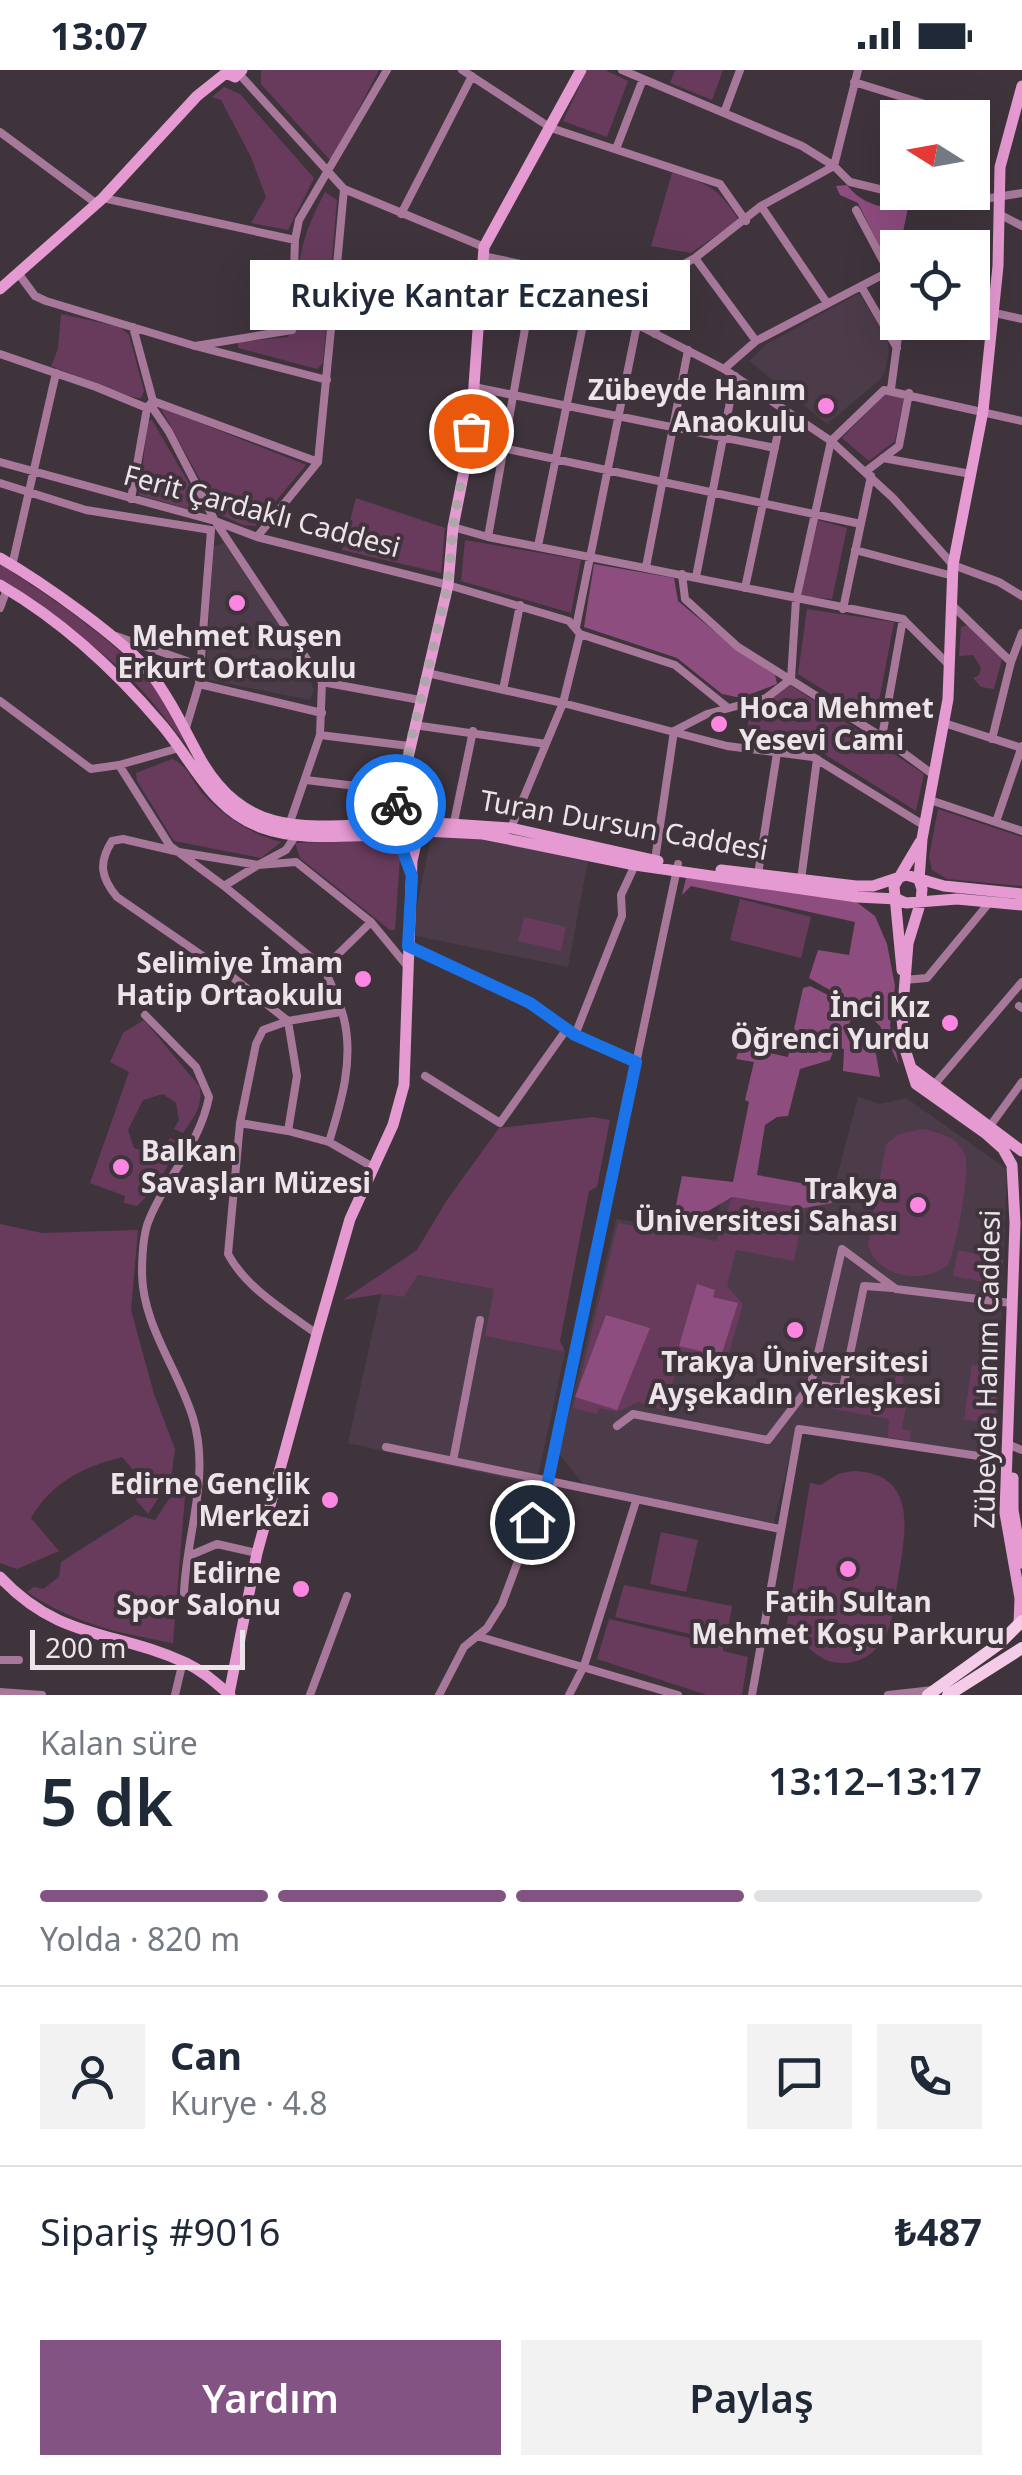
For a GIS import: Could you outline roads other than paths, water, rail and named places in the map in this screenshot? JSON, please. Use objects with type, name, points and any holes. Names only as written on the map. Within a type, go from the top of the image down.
[{"type":"main road","points":[[410,872],[393,824],[448,585],[453,527],[470,441],[484,252],[581,70]]},
{"type":"main road","points":[[0,289],[100,202],[197,96],[233,72]]},
{"type":"main road","points":[[1022,86],[1000,168],[994,311],[983,411],[953,571],[951,668],[923,833],[918,880],[921,901],[908,943],[903,1034],[916,1084],[1022,1151]]},
{"type":"main road","name":"Turan Dursun Caddesi","points":[[0,558],[106,633],[149,671],[211,776],[236,804],[290,831],[454,822],[511,828],[678,868],[857,897],[897,899]]},
{"type":"main road","points":[[3,587],[70,632],[106,665],[179,748],[210,792],[228,808],[259,827],[290,831]]},
{"type":"main road","name":"Turan Dursun Caddesi","points":[[393,824],[396,838],[423,831],[484,834],[635,864],[872,886],[898,878]]},
{"type":"main road","points":[[410,872],[423,831]]},
{"type":"main road","points":[[904,980],[894,891],[923,833]]},
{"type":"main road","points":[[230,1695],[256,1553],[316,1334],[350,1218],[393,1125],[404,1085],[410,872],[406,834]]},
{"type":"main road","points":[[898,878],[911,875],[944,886],[1022,894]]},
{"type":"main road","points":[[897,899],[906,904],[957,898],[1022,905]]},
{"type":"main road","points":[[911,1068],[987,1130],[1018,1176]]},
{"type":"main road","name":"Zübeyde Hanım Caddesi","points":[[1018,1176],[1017,1448],[1013,1510],[1022,1563]]},
{"type":"main road","name":"Zübeyde Hanım Caddesi","points":[[1021,1628],[1020,1598],[1005,1512],[1005,1460],[1022,1194]]},
{"type":"main road","points":[[0,1577],[32,1607],[64,1625],[182,1661],[203,1672],[230,1695]]},
{"type":"main road","points":[[937,1693],[1021,1628]]},
{"type":"main road","points":[[937,1693],[1022,1648]]},
{"type":"street","points":[[196,346],[292,330],[299,220],[386,70]]},
{"type":"street","points":[[462,70],[551,128],[720,184],[746,221]]},
{"type":"street","points":[[622,70],[790,140],[834,166],[850,182],[946,205],[1022,193]]},
{"type":"street","points":[[724,113],[740,70]]},
{"type":"street","points":[[511,828],[563,703],[644,290],[695,258],[761,206],[834,166],[858,70]]},
{"type":"street","points":[[233,72],[344,189],[484,252],[644,290]]},
{"type":"street","points":[[402,214],[472,76]]},
{"type":"street","points":[[616,150],[643,79]]},
{"type":"street","points":[[854,82],[912,100]]},
{"type":"street","points":[[1,148],[4,134],[100,202],[295,240]]},
{"type":"street","points":[[258,537],[318,462],[344,189]]},
{"type":"street","points":[[761,206],[826,303]]},
{"type":"street","points":[[856,210],[880,256]]},
{"type":"street","points":[[999,214],[1022,226]]},
{"type":"street","points":[[695,258],[756,340]]},
{"type":"street","points":[[488,537],[536,267]]},
{"type":"street","points":[[655,334],[662,303],[676,274],[674,269]]},
{"type":"street","points":[[18,273],[35,296],[196,346],[327,380]]},
{"type":"street","points":[[724,369],[756,340],[880,276]]},
{"type":"street","points":[[861,286],[896,348]]},
{"type":"street","points":[[478,296],[638,326],[724,369],[831,441],[868,474],[953,571]]},
{"type":"street","points":[[333,308],[476,325]]},
{"type":"street","points":[[990,310],[1022,319]]},
{"type":"street","points":[[538,546],[585,315]]},
{"type":"street","points":[[133,327],[150,404],[169,432],[213,525],[322,682],[320,734],[286,850],[224,886]]},
{"type":"street","points":[[891,389],[897,340]]},
{"type":"street","points":[[646,568],[688,350]]},
{"type":"street","points":[[0,354],[318,462]]},
{"type":"street","points":[[12,566],[56,373]]},
{"type":"street","points":[[696,577],[736,376]]},
{"type":"street","points":[[474,386],[775,448]]},
{"type":"street","points":[[674,731],[727,707],[766,698],[791,679],[796,600],[831,441],[884,390],[1022,421]]},
{"type":"street","points":[[843,609],[868,474],[899,446],[909,394]]},
{"type":"street","points":[[130,499],[150,404]]},
{"type":"street","points":[[745,588],[783,409]]},
{"type":"street","points":[[470,441],[861,524]]},
{"type":"street","points":[[883,458],[971,474]]},
{"type":"street","name":"Ferit Çardaklı Caddesi","points":[[0,462],[213,525],[520,605],[674,664],[727,707]]},
{"type":"street","points":[[0,483],[86,510],[213,525]]},
{"type":"street","points":[[185,731],[200,684],[213,525]]},
{"type":"street","points":[[453,527],[903,619],[951,668]]},
{"type":"street","points":[[855,550],[999,582],[1021,591]]},
{"type":"street","points":[[682,574],[685,600],[738,647],[882,737],[935,776]]},
{"type":"street","points":[[0,608],[3,587]]},
{"type":"street","points":[[503,690],[520,605]]},
{"type":"street","points":[[952,605],[1011,662]]},
{"type":"street","points":[[882,737],[903,619]]},
{"type":"street","points":[[106,633],[201,666]]},
{"type":"street","points":[[992,738],[1022,633]]},
{"type":"street","points":[[427,673],[563,703],[727,746],[817,759],[923,833]]},
{"type":"street","points":[[322,682],[420,700]]},
{"type":"street","points":[[200,684],[322,713]]},
{"type":"street","points":[[0,701],[91,768],[119,765],[179,748]]},
{"type":"street","points":[[944,722],[1022,747],[996,822]]},
{"type":"street","points":[[414,724],[546,744]]},
{"type":"street","points":[[454,822],[473,731]]},
{"type":"street","points":[[655,860],[674,731]]},
{"type":"street","points":[[320,734],[409,746]]},
{"type":"street","points":[[758,874],[777,753]]},
{"type":"street","points":[[801,880],[817,759]]},
{"type":"street","points":[[119,765],[170,846],[324,968],[341,1012],[347,1048],[346,1073],[329,1142]]},
{"type":"street","points":[[306,780],[398,791]]},
{"type":"street","points":[[1010,780],[1022,783]]},
{"type":"street","points":[[930,800],[1022,831]]},
{"type":"street","points":[[288,1130],[297,1076],[288,1021],[226,972],[117,897],[104,881],[102,869],[105,852],[112,842],[123,839],[258,865],[296,862],[371,922],[408,966]]},
{"type":"street","points":[[425,1076],[500,1123],[571,1032],[622,916],[621,895],[635,864]]},
{"type":"street","points":[[439,1695],[464,1647],[487,1628],[502,1604],[548,1481],[678,868]]},
{"type":"street","points":[[904,980],[927,978],[989,902]]},
{"type":"street","points":[[324,968],[371,922]]},
{"type":"street","points":[[408,946],[530,1003],[571,1032],[636,1062]]},
{"type":"street","points":[[934,1085],[1022,982]]},
{"type":"street","points":[[316,1334],[269,1300],[234,1266],[228,1254],[240,1123],[258,1038],[263,1030],[288,1021],[341,1012]]},
{"type":"street","points":[[145,1015],[196,1067],[209,1097],[198,1134],[147,1223],[142,1273],[145,1300],[193,1417],[198,1440],[198,1499],[184,1593]]},
{"type":"street","points":[[987,1130],[1022,1082]]},
{"type":"street","points":[[240,1123],[288,1130],[329,1142],[373,1168]]},
{"type":"street","points":[[617,1426],[633,1414],[768,1440],[811,1384],[842,1249],[896,1289]]},
{"type":"street","points":[[811,1384],[843,1388],[864,1286],[1017,1303]]},
{"type":"street","points":[[453,1460],[480,1320]]},
{"type":"street","points":[[752,1695],[799,1429],[1005,1460]]},
{"type":"street","points":[[386,1447],[780,1529]]},
{"type":"street","points":[[569,1695],[584,1666],[636,1501]]},
{"type":"street","points":[[191,1555],[216,1544],[256,1553]]},
{"type":"street","points":[[310,1695],[348,1596]]},
{"type":"street","points":[[477,1636],[678,1695]]},
{"type":"street","points":[[1003,1658],[1022,1659]]},
{"type":"street","points":[[0,1660],[19,1660]]},
{"type":"street","points":[[175,1695],[182,1661]]},
{"type":"street","points":[[0,1692],[42,1695]]},
{"type":"street","points":[[888,1695],[937,1693]]},
{"type":"place","name":"Zübeyde Hanım Anaokulu","points":[[826,406]]},
{"type":"place","name":"Rukiye Kantar Eczanesi","points":[[471,431]]},
{"type":"place","name":"Mehmet Ruşen Erkurt Ortaokulu","points":[[237,603]]},
{"type":"place","name":"Hoca Mehmet Yesevi Cami","points":[[719,724]]},
{"type":"place","name":"Selimiye İmam Hatip Ortaokulu","points":[[363,979]]},
{"type":"place","name":"İnci Kız Öğrenci Yurdu","points":[[950,1023]]},
{"type":"place","name":"Balkan Savaşları Müzesi","points":[[121,1167]]},
{"type":"place","name":"Trakya Üniversitesi Sahası","points":[[918,1205]]},
{"type":"place","name":"Trakya Üniversitesi Ayşekadın Yerleşkesi","points":[[795,1330]]},
{"type":"place","name":"Edirne Gençlik Merkezi","points":[[330,1500]]},
{"type":"place","name":"Fatih Sultan Mehmet Koşu Parkuru","points":[[848,1569]]},
{"type":"place","name":"Edirne Spor Salonu","points":[[301,1589]]}]
